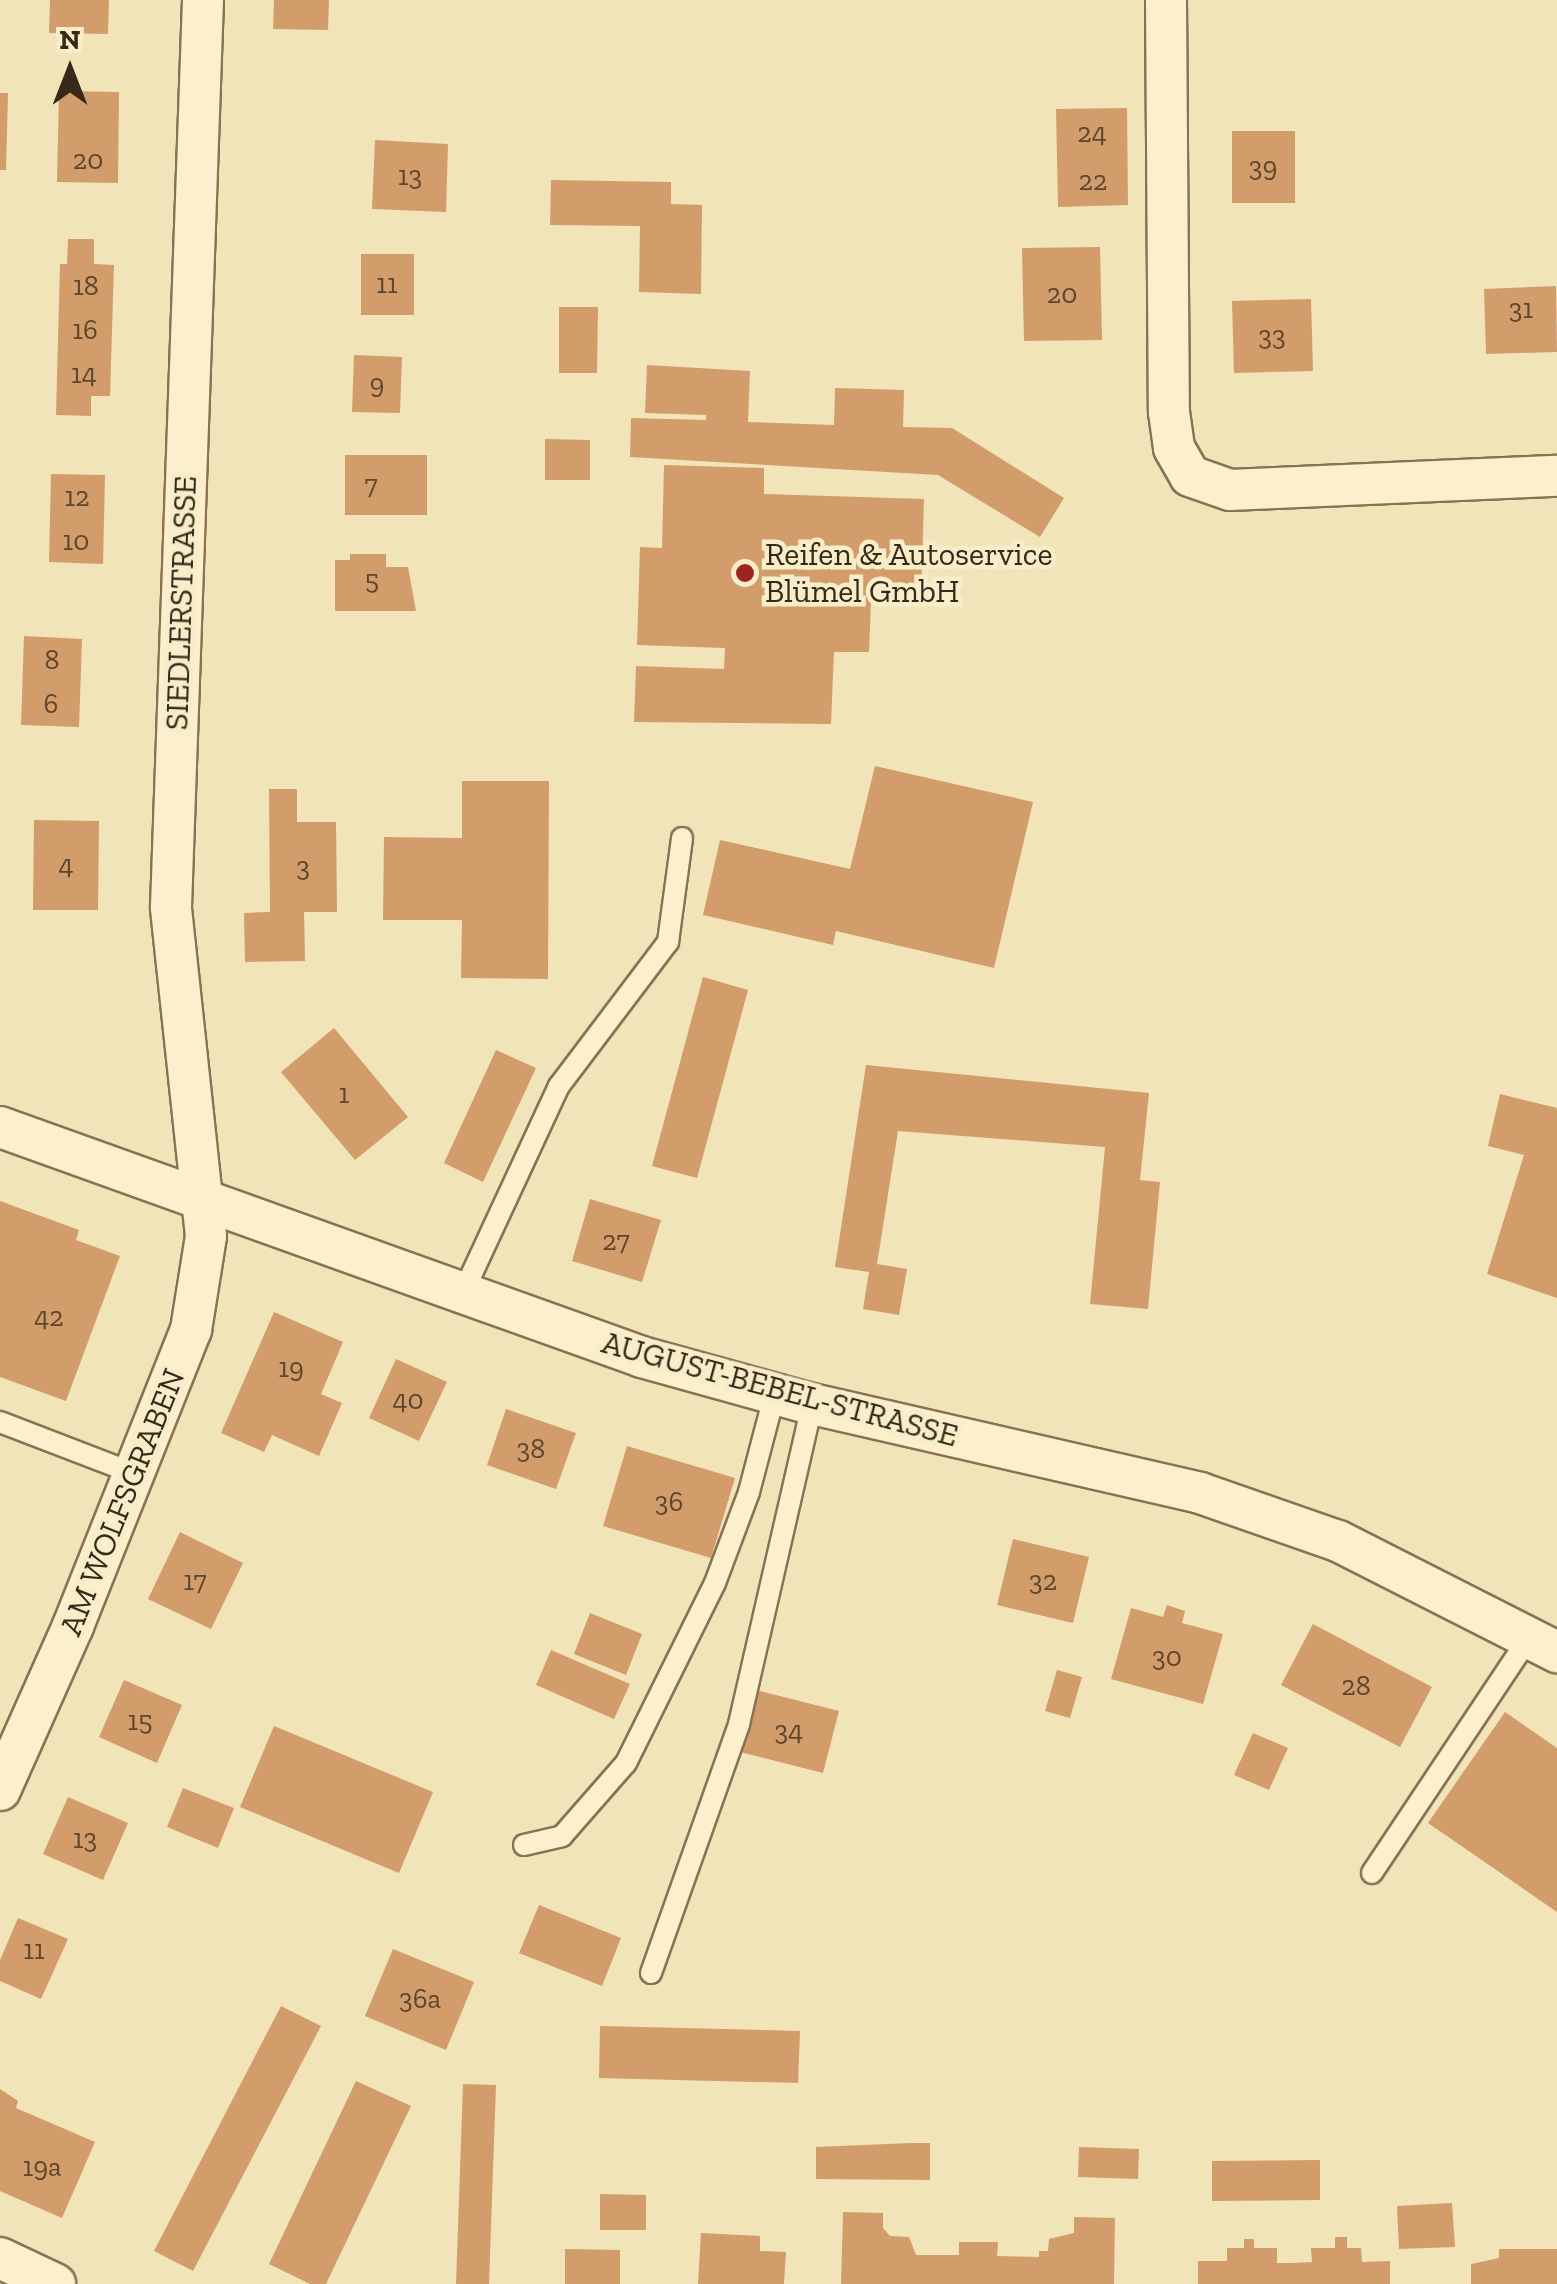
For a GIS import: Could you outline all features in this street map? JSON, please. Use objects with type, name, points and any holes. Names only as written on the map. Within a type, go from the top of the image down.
[{"type":"street","name":"SIEDLERSTRASSE","points":[[202,0],[170,907],[208,1204]]},
{"type":"street","points":[[1166,0],[1169,412],[1174,448],[1190,476],[1230,490],[1557,476]]},
{"type":"street","name":"AUGUST-BEBEL-STRASSE","points":[[0,1128],[461,1297],[793,1399],[1200,1493],[1338,1541],[1544,1643]]},
{"type":"street","name":"AM WOLFSGRABEN","points":[[0,1790],[190,1330],[208,1204]]},
{"type":"street","points":[[0,2258],[54,2284]]},
{"type":"lane","points":[[461,1297],[560,1086],[668,942],[682,838]]},
{"type":"lane","points":[[524,1845],[562,1836],[626,1763],[715,1583],[749,1492],[793,1399]]},
{"type":"lane","points":[[651,1973],[739,1724],[793,1399]]},
{"type":"lane","points":[[0,1422],[133,1473]]},
{"type":"lane","points":[[1372,1872],[1544,1643]]},
{"type":"building","points":[[50,0],[109,0],[108,34],[49,33]]},
{"type":"building","points":[[274,0],[329,0],[328,30],[273,29]]},
{"type":"building","points":[[59,91],[119,92],[118,183],[57,182]]},
{"type":"building","points":[[0,93],[8,93],[6,170],[0,170]]},
{"type":"building","points":[[1127,108],[1128,205],[1058,207],[1056,109]]},
{"type":"building","points":[[1232,131],[1295,131],[1295,203],[1232,203]]},
{"type":"building","points":[[375,140],[448,144],[446,212],[372,209]]},
{"type":"building","points":[[551,180],[671,182],[671,204],[702,205],[701,294],[639,292],[640,226],[550,225]]},
{"type":"building","points":[[68,239],[94,239],[94,264],[114,265],[110,396],[91,396],[91,416],[56,415],[60,264],[67,264]]},
{"type":"building","points":[[1100,247],[1102,340],[1024,341],[1022,248]]},
{"type":"building","points":[[361,254],[414,254],[414,315],[361,315]]},
{"type":"building","points":[[1556,286],[1557,352],[1486,354],[1484,289]]},
{"type":"building","points":[[1311,299],[1313,371],[1234,373],[1232,301]]},
{"type":"building","points":[[559,307],[598,307],[597,373],[559,373]]},
{"type":"building","points":[[354,355],[402,357],[400,413],[352,412]]},
{"type":"building","points":[[647,365],[750,371],[748,422],[834,425],[835,388],[904,390],[903,427],[952,428],[1064,498],[1040,537],[938,475],[630,457],[631,418],[706,420],[706,415],[645,413]]},
{"type":"building","points":[[545,439],[590,440],[590,480],[545,480]]},
{"type":"building","points":[[345,455],[427,455],[427,515],[345,515]]},
{"type":"building","points":[[664,465],[764,468],[764,494],[924,499],[921,602],[871,601],[869,652],[834,652],[831,724],[634,722],[636,666],[724,669],[725,648],[637,645],[640,547],[662,548]]},
{"type":"building","points":[[51,474],[105,475],[103,564],[49,562]]},
{"type":"building","points":[[350,554],[386,554],[386,567],[408,567],[416,611],[335,611],[335,560],[350,560]]},
{"type":"building","points":[[24,636],[82,639],[79,727],[21,725]]},
{"type":"building","points":[[875,766],[1033,802],[994,968],[836,931],[833,945],[703,915],[720,840],[850,869]]},
{"type":"building","points":[[462,781],[549,781],[548,979],[461,978],[462,920],[383,920],[384,837],[462,838]]},
{"type":"building","points":[[269,789],[297,789],[297,822],[336,822],[337,912],[304,912],[305,961],[245,962],[244,913],[270,912]]},
{"type":"building","points":[[34,820],[99,821],[98,910],[33,910]]},
{"type":"building","points":[[703,977],[748,990],[697,1178],[652,1166]]},
{"type":"building","points":[[334,1028],[408,1117],[355,1160],[281,1072]]},
{"type":"building","points":[[496,1050],[536,1068],[483,1182],[444,1163]]},
{"type":"building","points":[[866,1065],[1149,1093],[1140,1180],[1160,1182],[1148,1309],[1090,1304],[1105,1147],[898,1131],[877,1264],[907,1269],[899,1315],[863,1309],[869,1272],[835,1267]]},
{"type":"building","points":[[1500,1094],[1557,1108],[1557,1298],[1487,1274],[1524,1155],[1488,1146]]},
{"type":"building","points":[[590,1199],[661,1220],[642,1282],[572,1261]]},
{"type":"building","points":[[0,1201],[79,1230],[76,1240],[120,1256],[66,1401],[0,1377]]},
{"type":"building","points":[[274,1312],[343,1342],[321,1394],[342,1403],[319,1456],[272,1435],[264,1452],[221,1433]]},
{"type":"building","points":[[396,1359],[447,1382],[419,1441],[369,1418]]},
{"type":"building","points":[[506,1409],[576,1433],[556,1489],[487,1465]]},
{"type":"building","points":[[627,1446],[735,1478],[711,1558],[603,1526]]},
{"type":"building","points":[[180,1532],[243,1563],[211,1629],[148,1599]]},
{"type":"building","points":[[1013,1539],[1089,1557],[1073,1623],[997,1605]]},
{"type":"building","points":[[1167,1605],[1185,1611],[1182,1623],[1223,1634],[1203,1704],[1111,1679],[1131,1608],[1163,1617]]},
{"type":"building","points":[[590,1613],[642,1634],[626,1675],[574,1654]]},
{"type":"building","points":[[1313,1624],[1432,1687],[1400,1747],[1281,1685]]},
{"type":"building","points":[[551,1650],[630,1684],[614,1719],[536,1685]]},
{"type":"building","points":[[1057,1670],[1082,1677],[1070,1718],[1045,1711]]},
{"type":"building","points":[[124,1680],[182,1705],[157,1763],[99,1737]]},
{"type":"building","points":[[756,1690],[839,1711],[823,1773],[740,1752]]},
{"type":"building","points":[[1505,1712],[1557,1748],[1557,1912],[1428,1823]]},
{"type":"building","points":[[274,1726],[433,1792],[399,1873],[240,1807]]},
{"type":"building","points":[[1253,1733],[1288,1748],[1269,1790],[1234,1775]]},
{"type":"building","points":[[183,1788],[234,1808],[218,1848],[167,1827]]},
{"type":"building","points":[[68,1797],[128,1823],[103,1880],[43,1854]]},
{"type":"building","points":[[539,1905],[621,1938],[602,1986],[519,1953]]},
{"type":"building","points":[[18,1918],[68,1939],[41,1999],[0,1981],[0,1960]]},
{"type":"building","points":[[393,1949],[474,1982],[446,2050],[365,2016]]},
{"type":"building","points":[[281,2006],[321,2026],[193,2271],[154,2251]]},
{"type":"building","points":[[600,2026],[800,2031],[798,2083],[599,2078]]},
{"type":"building","points":[[356,2081],[411,2106],[326,2284],[310,2284],[269,2264]]},
{"type":"building","points":[[463,2084],[496,2085],[489,2284],[456,2284]]},
{"type":"building","points":[[0,2089],[18,2101],[16,2108],[95,2142],[62,2218],[0,2191]]},
{"type":"building","points":[[930,2143],[930,2180],[816,2179],[816,2147]]},
{"type":"building","points":[[1079,2147],[1139,2149],[1138,2179],[1078,2177]]},
{"type":"building","points":[[1320,2160],[1320,2200],[1212,2201],[1212,2161]]},
{"type":"building","points":[[600,2194],[646,2195],[646,2230],[600,2230]]},
{"type":"building","points":[[1452,2203],[1455,2247],[1399,2249],[1397,2206]]},
{"type":"building","points":[[843,2212],[883,2213],[883,2228],[890,2236],[909,2237],[916,2255],[959,2255],[959,2242],[998,2242],[997,2256],[1039,2257],[1039,2251],[1048,2251],[1049,2239],[1074,2233],[1074,2217],[1115,2218],[1114,2284],[841,2284]]},
{"type":"building","points":[[701,2233],[760,2236],[760,2251],[786,2252],[784,2284],[698,2284]]},
{"type":"building","points":[[1335,2237],[1347,2237],[1347,2248],[1361,2248],[1362,2262],[1390,2261],[1390,2284],[1198,2284],[1198,2261],[1227,2261],[1227,2248],[1244,2248],[1244,2239],[1254,2239],[1254,2248],[1277,2248],[1277,2263],[1292,2263],[1312,2262],[1311,2248],[1335,2248]]},
{"type":"building","points":[[565,2249],[620,2250],[620,2284],[565,2284]]},
{"type":"building","points":[[1499,2249],[1557,2249],[1557,2284],[1471,2284],[1471,2264],[1499,2258]]},
{"type":"place","name":"Reifen & Autoservice Blümel GmbH","points":[[745,573]]}]
